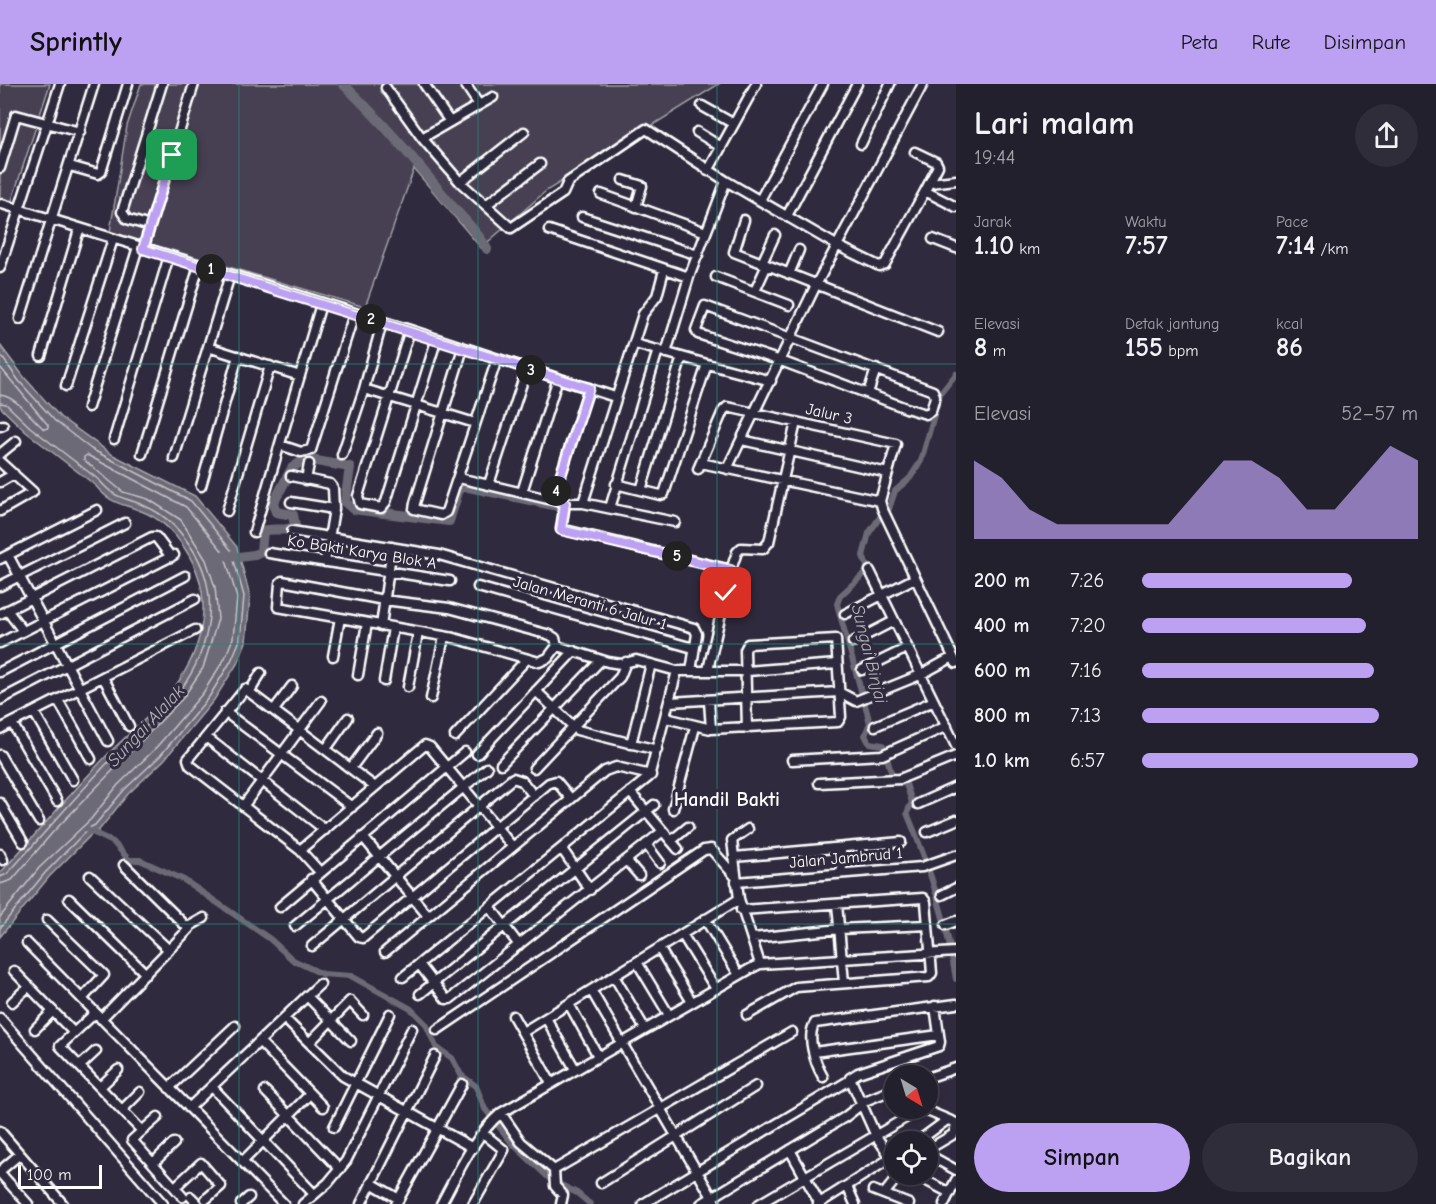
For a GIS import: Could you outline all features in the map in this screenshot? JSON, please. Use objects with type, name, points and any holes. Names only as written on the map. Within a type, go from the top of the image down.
[{"type":"street","points":[[0,268],[60,84]]},
{"type":"street","points":[[20,318],[70,166],[94,84]]},
{"type":"street","points":[[70,166],[98,174],[101,172],[128,84]]},
{"type":"street","points":[[150,226],[127,219],[122,214],[162,84]]},
{"type":"street","points":[[88,406],[140,248],[150,226],[194,84]]},
{"type":"street","points":[[424,84],[450,122]]},
{"type":"street","points":[[465,84],[479,105]]},
{"type":"street","points":[[708,171],[756,84]]},
{"type":"street","points":[[760,201],[823,84]]},
{"type":"street","points":[[787,216],[857,84]]},
{"type":"street","points":[[861,144],[890,84]]},
{"type":"street","points":[[882,508],[783,481],[727,469],[756,414],[816,285],[923,84]]},
{"type":"street","points":[[386,88],[422,138],[460,182],[511,228],[563,193],[568,182],[646,129],[708,171],[838,246],[872,264],[883,266],[938,165],[915,152]]},
{"type":"street","points":[[422,138],[493,97]]},
{"type":"street","points":[[702,106],[734,124]]},
{"type":"street","points":[[0,168],[16,114],[80,132]]},
{"type":"street","points":[[460,182],[525,132]]},
{"type":"street","points":[[697,132],[721,147]]},
{"type":"street","points":[[486,206],[540,164]]},
{"type":"street","points":[[623,180],[642,186],[636,207]]},
{"type":"street","points":[[927,187],[956,180]]},
{"type":"street","points":[[610,508],[616,484],[662,351],[726,181]]},
{"type":"street","points":[[927,187],[956,207]]},
{"type":"street","points":[[601,194],[706,232]]},
{"type":"street","points":[[2,204],[17,211],[410,330],[436,341],[615,397]]},
{"type":"street","points":[[582,217],[698,255]]},
{"type":"street","points":[[744,220],[732,250],[939,332]]},
{"type":"street","points":[[41,356],[79,230]]},
{"type":"street","points":[[549,230],[689,277]]},
{"type":"street","points":[[755,291],[775,235]]},
{"type":"street","points":[[66,386],[113,239]]},
{"type":"street","points":[[933,239],[956,248]]},
{"type":"street","points":[[789,274],[799,250]]},
{"type":"street","points":[[114,439],[169,256]]},
{"type":"street","points":[[142,454],[199,266]]},
{"type":"street","points":[[583,502],[615,397],[635,345],[643,314],[657,296],[664,270]]},
{"type":"street","points":[[174,458],[230,275]]},
{"type":"street","points":[[716,277],[789,305]]},
{"type":"street","points":[[254,532],[321,304]]},
{"type":"street","points":[[705,306],[933,391],[935,397],[931,411],[926,414],[781,361],[698,334],[696,330],[700,313],[705,306]]},
{"type":"street","points":[[280,444],[301,452],[311,450],[354,314]]},
{"type":"street","points":[[342,455],[364,389],[382,323]]},
{"type":"street","points":[[410,330],[358,496],[360,504],[381,508],[386,502],[436,341]]},
{"type":"street","points":[[635,345],[771,381]]},
{"type":"street","points":[[208,347],[300,376]]},
{"type":"street","points":[[463,348],[414,509],[443,515],[459,478],[496,359]]},
{"type":"street","points":[[201,486],[238,356]]},
{"type":"street","points":[[641,490],[682,357]]},
{"type":"street","points":[[616,484],[664,494],[707,364]]},
{"type":"street","points":[[227,511],[270,366]]},
{"type":"street","points":[[489,484],[527,368]]},
{"type":"street","points":[[867,393],[876,369]]},
{"type":"street","points":[[522,492],[558,378]]},
{"type":"street","points":[[553,499],[589,388]]},
{"type":"street","points":[[364,389],[475,423]]},
{"type":"street","name":"Jalur 3","points":[[727,469],[700,466],[725,408],[730,407],[896,444],[888,473]]},
{"type":"street","points":[[708,670],[736,552],[741,548],[766,547],[796,422]]},
{"type":"street","points":[[670,702],[839,692],[856,701],[955,660],[882,508],[888,473],[742,440]]},
{"type":"street","points":[[0,454],[16,441]]},
{"type":"street","points":[[0,462],[33,492],[0,511]]},
{"type":"street","points":[[306,480],[309,464]]},
{"type":"street","points":[[0,482],[14,474]]},
{"type":"street","points":[[291,476],[332,486],[331,536],[326,562]]},
{"type":"street","points":[[459,478],[565,503],[583,502],[675,522]]},
{"type":"street","points":[[291,502],[333,509]]},
{"type":"street","points":[[565,503],[560,527],[565,531],[731,570]]},
{"type":"street","points":[[97,510],[4,557],[19,576],[108,741]]},
{"type":"street","points":[[0,585],[125,523]]},
{"type":"street","points":[[292,531],[439,555],[696,630],[691,671]]},
{"type":"street","points":[[0,643],[24,631],[43,621],[173,556],[154,536],[3,612],[24,631]]},
{"type":"street","points":[[381,626],[392,547]]},
{"type":"street","name":"Ko Bakti Karya Blok A","points":[[269,553],[450,582]]},
{"type":"street","points":[[870,571],[956,746]]},
{"type":"street","points":[[0,672],[185,576]]},
{"type":"street","points":[[845,614],[915,578]]},
{"type":"street","points":[[280,582],[384,600],[449,608],[550,634],[555,638],[557,646],[542,662],[444,637],[277,607],[280,582]]},
{"type":"street","name":"Jalan Meranti 6 Jalur 1","points":[[478,587],[693,648]]},
{"type":"street","points":[[0,700],[195,599]]},
{"type":"street","points":[[333,656],[340,618]]},
{"type":"street","points":[[853,642],[894,621]]},
{"type":"street","points":[[358,675],[367,623]]},
{"type":"street","points":[[384,681],[393,628]]},
{"type":"street","points":[[0,729],[195,630]]},
{"type":"street","points":[[408,687],[418,633]]},
{"type":"street","points":[[431,698],[444,637]]},
{"type":"street","points":[[666,718],[694,727],[711,729],[747,728],[838,722],[841,717],[835,638],[752,642],[745,650],[747,728]]},
{"type":"street","points":[[557,646],[617,664],[636,660],[677,671],[747,670],[837,664]]},
{"type":"street","points":[[862,670],[907,648]]},
{"type":"street","points":[[477,754],[574,651]]},
{"type":"street","points":[[455,736],[527,659]]},
{"type":"street","points":[[501,764],[601,660]]},
{"type":"street","points":[[534,768],[620,677],[626,662]]},
{"type":"street","points":[[631,744],[651,664]]},
{"type":"street","points":[[403,977],[651,775],[677,671]]},
{"type":"street","points":[[250,691],[261,673]]},
{"type":"street","points":[[103,677],[129,726]]},
{"type":"street","points":[[274,710],[292,686]]},
{"type":"street","points":[[320,872],[300,850],[188,764],[188,759],[244,689],[250,691],[375,787]]},
{"type":"street","points":[[536,691],[573,728],[657,750]]},
{"type":"street","points":[[58,700],[91,759]]},
{"type":"street","points":[[709,700],[711,729]]},
{"type":"street","points":[[244,805],[321,701]]},
{"type":"street","points":[[875,726],[934,701]]},
{"type":"street","points":[[34,712],[73,780]]},
{"type":"street","points":[[225,712],[352,807]]},
{"type":"street","points":[[326,749],[348,718]]},
{"type":"street","points":[[12,723],[57,801]]},
{"type":"street","points":[[792,760],[885,754],[947,726]]},
{"type":"street","points":[[673,809],[694,727]]},
{"type":"street","points":[[351,768],[377,733]]},
{"type":"street","points":[[206,737],[325,830]]},
{"type":"street","points":[[300,850],[425,745],[513,846]]},
{"type":"street","points":[[280,907],[465,752]]},
{"type":"street","points":[[0,755],[39,821]]},
{"type":"street","points":[[819,783],[895,779],[956,756]]},
{"type":"street","points":[[385,952],[613,767],[651,775]]},
{"type":"street","points":[[295,926],[486,768]]},
{"type":"street","points":[[312,946],[513,778],[522,781],[534,796]]},
{"type":"street","points":[[311,879],[359,937],[363,938],[549,783],[556,781],[571,799]]},
{"type":"street","points":[[918,804],[956,787]]},
{"type":"street","points":[[630,792],[678,849]]},
{"type":"street","points":[[0,804],[23,842]]},
{"type":"street","points":[[420,994],[654,805]]},
{"type":"street","points":[[927,832],[956,820]]},
{"type":"street","points":[[671,840],[688,827]]},
{"type":"street","points":[[748,830],[732,840],[735,879],[741,910],[753,938],[760,964]]},
{"type":"street","points":[[419,964],[446,999],[450,999],[663,831]]},
{"type":"street","points":[[363,837],[428,916]]},
{"type":"street","points":[[734,857],[901,842]]},
{"type":"street","points":[[646,844],[660,863]]},
{"type":"street","points":[[562,849],[590,890]]},
{"type":"street","points":[[437,1030],[704,850],[711,849],[735,879]]},
{"type":"street","points":[[841,849],[842,873]]},
{"type":"street","name":"Jalan Jambrud 1","points":[[735,879],[927,866],[956,855]]},
{"type":"street","points":[[626,860],[639,875]]},
{"type":"street","points":[[124,865],[189,927]]},
{"type":"street","points":[[90,876],[169,950]]},
{"type":"street","points":[[942,895],[956,888]]},
{"type":"street","points":[[741,910],[923,898],[926,902],[931,952],[932,973],[929,977],[796,987],[747,1016]]},
{"type":"street","points":[[69,899],[146,974]]},
{"type":"street","points":[[523,1032],[739,899]]},
{"type":"street","points":[[837,904],[844,983]]},
{"type":"street","points":[[490,907],[519,945]]},
{"type":"street","points":[[142,1131],[60,1046],[146,974],[189,927],[204,918]]},
{"type":"street","points":[[705,919],[739,975]]},
{"type":"street","points":[[46,920],[104,975],[82,999]]},
{"type":"street","points":[[946,925],[956,921]]},
{"type":"street","points":[[753,938],[840,929],[928,925]]},
{"type":"street","points":[[682,933],[716,989]]},
{"type":"street","points":[[27,943],[284,1204]]},
{"type":"street","points":[[659,948],[692,1002]]},
{"type":"street","points":[[441,1204],[489,1122],[499,1114],[760,964],[931,952],[953,953]]},
{"type":"street","points":[[637,962],[669,1016]]},
{"type":"street","points":[[14,970],[74,1033]]},
{"type":"street","points":[[614,976],[645,1029]]},
{"type":"street","points":[[189,1108],[320,984]]},
{"type":"street","points":[[12,1002],[29,986]]},
{"type":"street","points":[[591,990],[658,1108],[714,1200]]},
{"type":"street","points":[[307,996],[351,1041]]},
{"type":"street","points":[[310,1042],[350,1001],[363,1015]]},
{"type":"street","points":[[569,1004],[598,1056]]},
{"type":"street","points":[[823,1077],[814,1052],[812,1028],[815,1023],[956,1004]]},
{"type":"street","points":[[643,1204],[850,1080],[858,1073],[936,1047],[940,1042],[935,1006]]},
{"type":"street","points":[[35,1029],[53,1011]]},
{"type":"street","points":[[334,1127],[390,1014]]},
{"type":"street","points":[[513,1016],[551,1083]]},
{"type":"street","points":[[0,1018],[163,1204]]},
{"type":"street","points":[[284,1018],[338,1072],[473,1148]]},
{"type":"street","points":[[546,1018],[575,1070]]},
{"type":"street","points":[[169,1088],[235,1026]]},
{"type":"street","points":[[303,1204],[340,1169],[412,1029]]},
{"type":"street","points":[[555,1177],[658,1108],[792,1032]]},
{"type":"street","points":[[814,1052],[939,1035]]},
{"type":"street","points":[[260,1042],[323,1107]]},
{"type":"street","points":[[80,1066],[96,1051]]},
{"type":"street","points":[[361,1204],[435,1056]]},
{"type":"street","points":[[938,1074],[956,1068]]},
{"type":"street","points":[[100,1088],[118,1070]]},
{"type":"street","points":[[850,1080],[876,1136],[884,1147]]},
{"type":"street","points":[[371,1183],[398,1202],[462,1084]]},
{"type":"street","points":[[601,1183],[756,1086]]},
{"type":"street","points":[[212,1087],[314,1194]]},
{"type":"street","points":[[265,1091],[340,1169]]},
{"type":"street","points":[[122,1110],[140,1092]]},
{"type":"street","points":[[242,1162],[310,1094]]},
{"type":"street","points":[[701,1204],[714,1200],[845,1117],[861,1104],[884,1094]]},
{"type":"street","points":[[759,1204],[919,1110],[956,1124],[955,1135],[938,1145]]},
{"type":"street","points":[[499,1114],[521,1142],[555,1177],[563,1195],[561,1204]]},
{"type":"street","points":[[158,1117],[132,1140],[174,1187],[198,1204]]},
{"type":"street","points":[[932,1131],[947,1120]]},
{"type":"street","points":[[0,1131],[63,1204]]},
{"type":"street","points":[[473,1204],[504,1150],[483,1133]]},
{"type":"street","points":[[153,1162],[174,1143]]},
{"type":"street","points":[[790,1150],[819,1204],[884,1164]]},
{"type":"street","points":[[20,1154],[0,1172],[28,1204]]},
{"type":"street","points":[[938,1159],[956,1170]]},
{"type":"street","points":[[174,1187],[201,1163],[221,1186],[206,1199]]},
{"type":"street","points":[[944,1204],[956,1180]]},
{"type":"street","points":[[884,1194],[891,1185]]},
{"type":"street","points":[[934,1185],[950,1193]]},
{"type":"street","points":[[847,1186],[855,1204]]},
{"type":"street","points":[[873,1190],[909,1204]]},
{"type":"street","points":[[241,1204],[249,1197]]},
{"type":"shaded area","points":[[0,84],[50,84],[11,203],[0,199]]},
{"type":"shaded area","points":[[141,84],[719,84],[546,191],[481,248],[414,169],[365,307],[110,232],[127,126]]},
{"type":"water","name":"Sungai Alalak","points":[[0,345],[24,377],[60,417],[113,455],[195,496],[237,547],[250,596],[246,642],[237,664],[214,700],[164,760],[128,794],[96,834],[95,831],[49,877],[0,937],[0,873],[110,752],[174,688],[193,655],[199,637],[203,602],[194,566],[172,532],[148,514],[106,496],[26,432],[0,407]]},
{"type":"waterway","points":[[343,84],[399,143],[487,249]]},
{"type":"waterway","name":"Sungai Binjai","points":[[956,374],[940,394],[921,461],[910,478],[895,491],[889,509],[869,533],[863,556],[867,566],[866,572],[840,596],[837,604],[870,723],[865,735],[869,743],[883,745],[894,782],[906,784],[912,802],[907,813],[936,895],[948,937],[956,979]]},
{"type":"waterway","points":[[225,555],[239,557],[254,555],[261,551],[263,531],[295,526],[293,515],[276,512],[273,504],[292,468],[305,459],[350,467],[345,502],[353,509],[449,521],[459,489],[464,486],[558,506]]},
{"type":"waterway","points":[[88,830],[113,842],[129,860],[140,860],[184,880],[270,939],[293,960],[322,974],[351,976],[411,1009],[426,1024],[436,1047],[452,1058],[461,1075],[476,1086],[485,1109],[512,1143],[551,1180],[577,1193],[590,1204]]},
{"type":"district","name":"Handil Bakti","points":[[727,799]]},
{"type":"route","points":[[172,155],[143,249],[410,330],[436,341],[589,388],[553,499],[565,503],[560,524],[561,530],[731,570],[726,593]]}]
